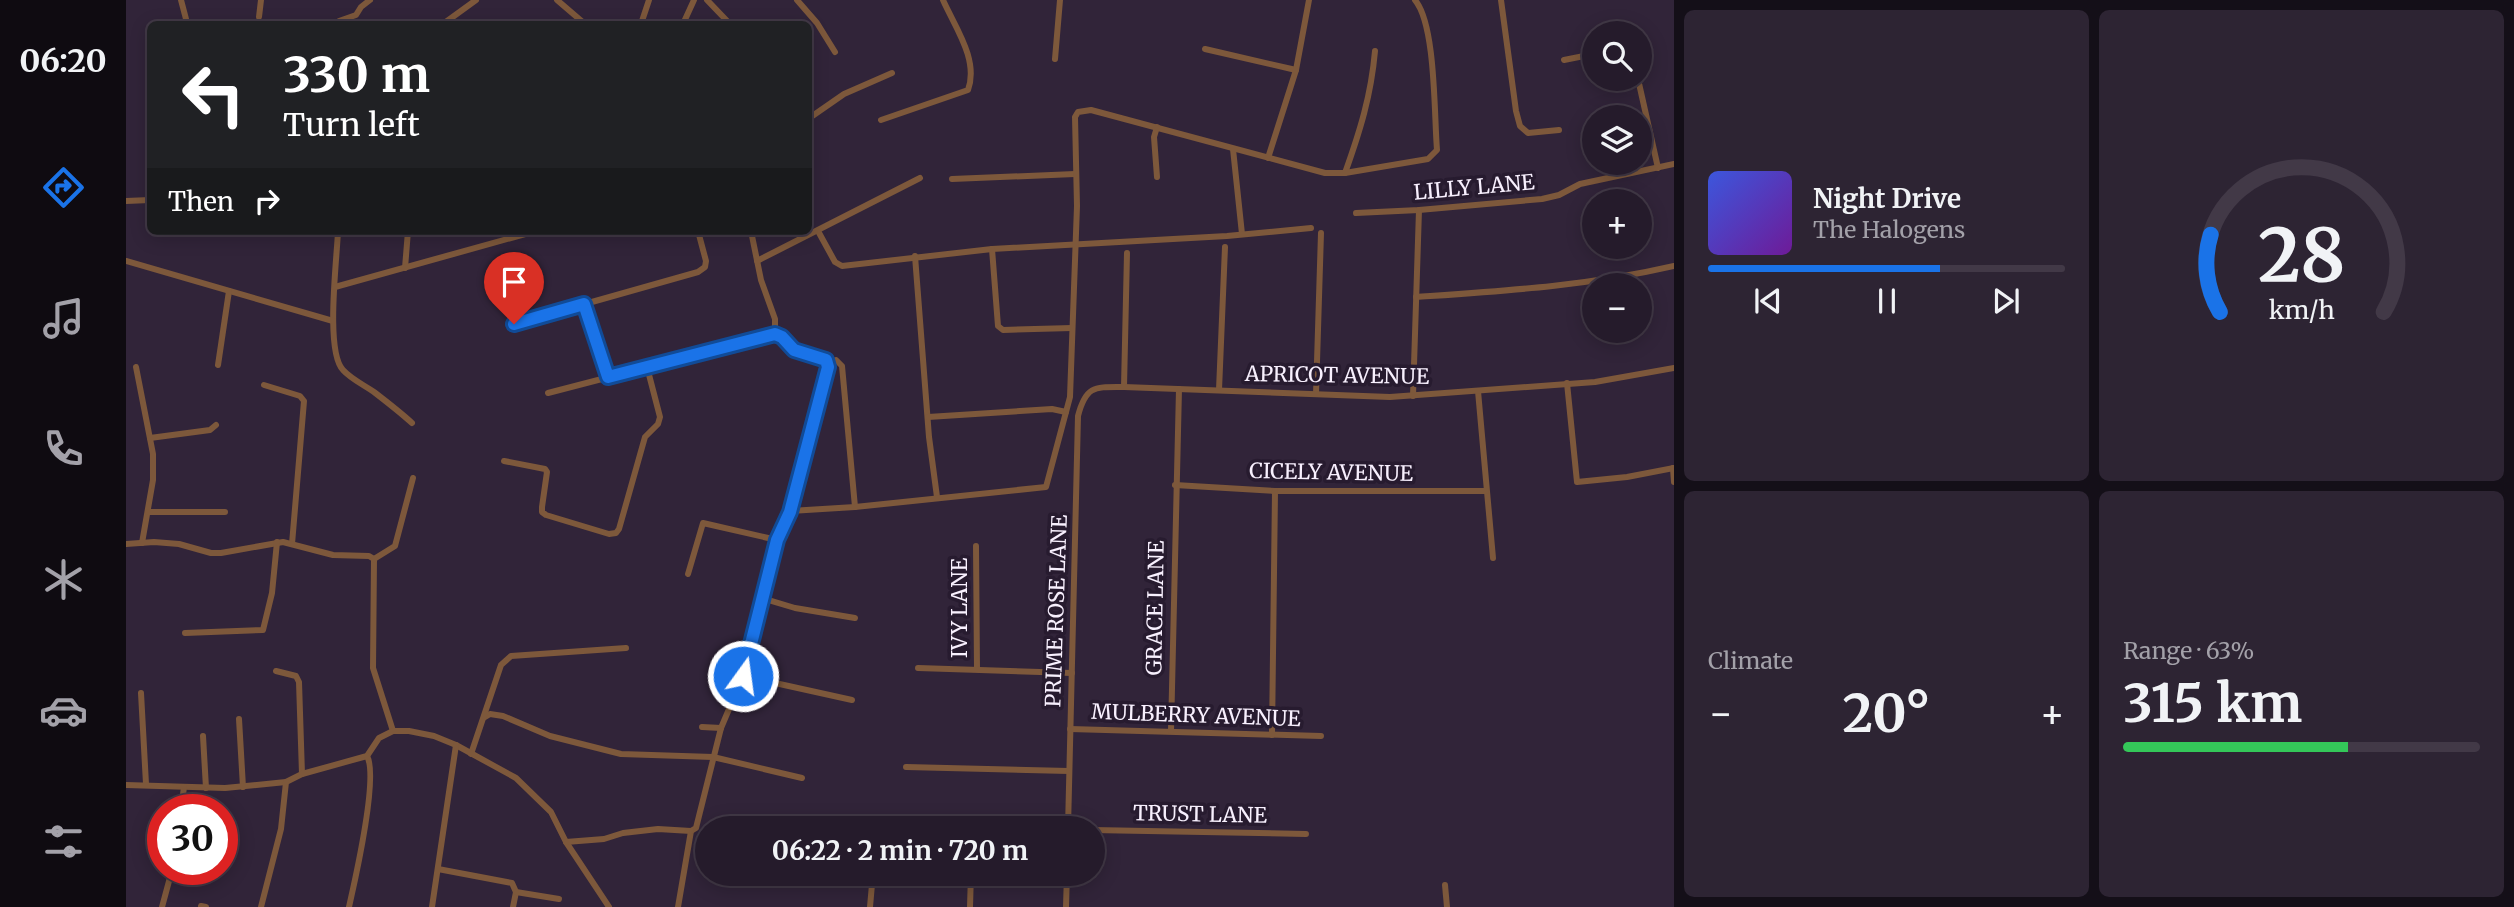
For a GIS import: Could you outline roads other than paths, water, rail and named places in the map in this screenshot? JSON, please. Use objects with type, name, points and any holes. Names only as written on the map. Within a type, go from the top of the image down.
[{"type":"street","points":[[181,0],[186,19]]},
{"type":"street","points":[[259,16],[261,0]]},
{"type":"street","points":[[339,21],[356,15],[370,0]]},
{"type":"street","points":[[447,21],[476,0]]},
{"type":"street","points":[[642,21],[649,0]]},
{"type":"street","points":[[684,21],[694,0]]},
{"type":"street","points":[[707,0],[727,21]]},
{"type":"street","points":[[797,0],[817,23],[835,52]]},
{"type":"street","points":[[881,120],[968,90],[971,64],[943,0]]},
{"type":"street","points":[[1055,59],[1060,0]]},
{"type":"street","points":[[1268,158],[1296,70],[1309,0]]},
{"type":"street","points":[[790,512],[1044,488],[1048,485],[1070,397],[1075,244],[1075,117],[1079,112],[1091,110],[1325,173],[1345,173],[1428,159],[1437,150],[1433,68],[1423,15],[1415,0]]},
{"type":"street","points":[[1501,0],[1520,125],[1528,133],[1559,130]]},
{"type":"street","points":[[558,1],[581,21]]},
{"type":"street","points":[[1205,49],[1296,70]]},
{"type":"street","points":[[1345,173],[1363,124],[1371,89],[1375,51]]},
{"type":"street","points":[[1564,60],[1582,56]]},
{"type":"street","points":[[812,117],[844,94],[892,73]]},
{"type":"street","points":[[1641,91],[1658,168]]},
{"type":"street","points":[[1157,127],[1154,137],[1157,177]]},
{"type":"street","points":[[1233,149],[1242,234]]},
{"type":"street","name":"LILLY LANE","points":[[1356,213],[1542,199],[1559,195],[1580,184],[1674,164]]},
{"type":"street","points":[[952,179],[1075,174]]},
{"type":"street","points":[[812,234],[920,178]]},
{"type":"street","points":[[126,201],[147,200]]},
{"type":"street","points":[[1413,396],[1419,210]]},
{"type":"street","points":[[818,231],[835,262],[842,266],[992,249],[1311,228]]},
{"type":"street","points":[[1316,394],[1321,233]]},
{"type":"street","points":[[338,235],[334,352],[343,370],[412,423]]},
{"type":"street","points":[[405,268],[408,235]]},
{"type":"street","points":[[335,287],[522,235]]},
{"type":"street","points":[[514,324],[698,271],[705,267],[706,261],[699,235]]},
{"type":"street","points":[[752,235],[775,319],[775,334]]},
{"type":"street","points":[[757,261],[810,235]]},
{"type":"street","points":[[1219,390],[1224,247]]},
{"type":"street","points":[[992,249],[998,326],[1003,330],[1072,328]]},
{"type":"street","points":[[1124,387],[1127,253]]},
{"type":"street","points":[[915,256],[937,497]]},
{"type":"street","points":[[126,261],[333,321]]},
{"type":"street","points":[[1416,297],[1570,285],[1674,266]]},
{"type":"street","points":[[218,365],[229,291]]},
{"type":"street","points":[[584,304],[608,377]]},
{"type":"street","points":[[548,393],[775,334],[782,337],[794,350],[828,363]]},
{"type":"street","points":[[828,363],[836,360],[842,366],[855,507]]},
{"type":"street","points":[[566,842],[604,839],[658,829],[691,831],[696,828],[721,728],[743,676],[777,540],[790,512],[828,363]]},
{"type":"street","points":[[136,367],[153,454],[153,480],[142,543]]},
{"type":"street","points":[[504,461],[545,469],[547,472],[542,512],[545,515],[609,534],[616,533],[645,438],[658,424],[660,417],[648,367]]},
{"type":"street","name":"APRICOT AVENUE","points":[[1084,396],[1096,388],[1124,387],[1413,396],[1624,378],[1674,368]]},
{"type":"street","points":[[1567,383],[1577,482],[1627,477],[1673,468],[1674,482]]},
{"type":"street","points":[[264,385],[300,396],[304,401],[292,544]]},
{"type":"street","name":"GRACE LANE","points":[[1171,731],[1179,389]]},
{"type":"street","points":[[1478,391],[1493,558]]},
{"type":"street","name":"PRIME ROSE LANE","points":[[1068,816],[1079,415],[1084,396]]},
{"type":"street","points":[[928,417],[1052,409],[1066,412]]},
{"type":"street","points":[[150,438],[206,431],[214,429],[216,425]]},
{"type":"street","points":[[374,559],[395,546],[413,478]]},
{"type":"street","name":"CICELY AVENUE","points":[[1175,485],[1275,491],[1486,491]]},
{"type":"street","points":[[1272,735],[1275,491]]},
{"type":"street","points":[[148,512],[225,512]]},
{"type":"street","points":[[688,574],[703,523],[777,540]]},
{"type":"street","points":[[186,632],[263,630],[272,593],[277,542]]},
{"type":"street","points":[[126,544],[178,544],[221,553],[277,542],[333,555],[369,556],[374,559]]},
{"type":"street","name":"IVY LANE","points":[[976,547],[976,669]]},
{"type":"street","points":[[374,559],[373,668],[393,731]]},
{"type":"street","points":[[762,598],[795,608],[855,618]]},
{"type":"street","points":[[471,754],[501,665],[511,656],[626,648]]},
{"type":"street","points":[[918,668],[1072,673]]},
{"type":"street","points":[[276,671],[296,676],[299,682],[302,774]]},
{"type":"street","points":[[743,676],[852,700]]},
{"type":"street","points":[[141,693],[146,784]]},
{"type":"street","points":[[485,717],[491,714],[503,716],[550,736],[621,754],[713,757],[802,778]]},
{"type":"street","points":[[239,719],[243,787]]},
{"type":"street","points":[[702,727],[721,728]]},
{"type":"street","name":"MULBERRY AVENUE","points":[[1070,729],[1321,736]]},
{"type":"street","points":[[126,785],[206,788],[286,782],[302,774],[367,756],[379,738],[393,731],[434,736],[516,778],[551,812],[566,842],[609,907]]},
{"type":"street","points":[[203,736],[206,788]]},
{"type":"street","points":[[432,907],[456,745]]},
{"type":"street","points":[[349,907],[368,800],[370,762],[367,756]]},
{"type":"street","points":[[906,767],[1069,771]]},
{"type":"street","points":[[261,907],[281,829],[286,782]]},
{"type":"street","points":[[183,794],[184,787]]},
{"type":"street","name":"TRUST LANE","points":[[1105,830],[1307,834]]},
{"type":"street","points":[[677,907],[691,831]]},
{"type":"street","points":[[439,869],[512,883],[516,892],[513,907]]},
{"type":"street","points":[[162,907],[168,885]]},
{"type":"street","points":[[1446,885],[1447,907]]},
{"type":"street","points":[[870,907],[872,886]]},
{"type":"street","points":[[970,907],[971,886]]},
{"type":"street","points":[[1066,907],[1067,886]]},
{"type":"street","points":[[516,892],[559,899]]}]
